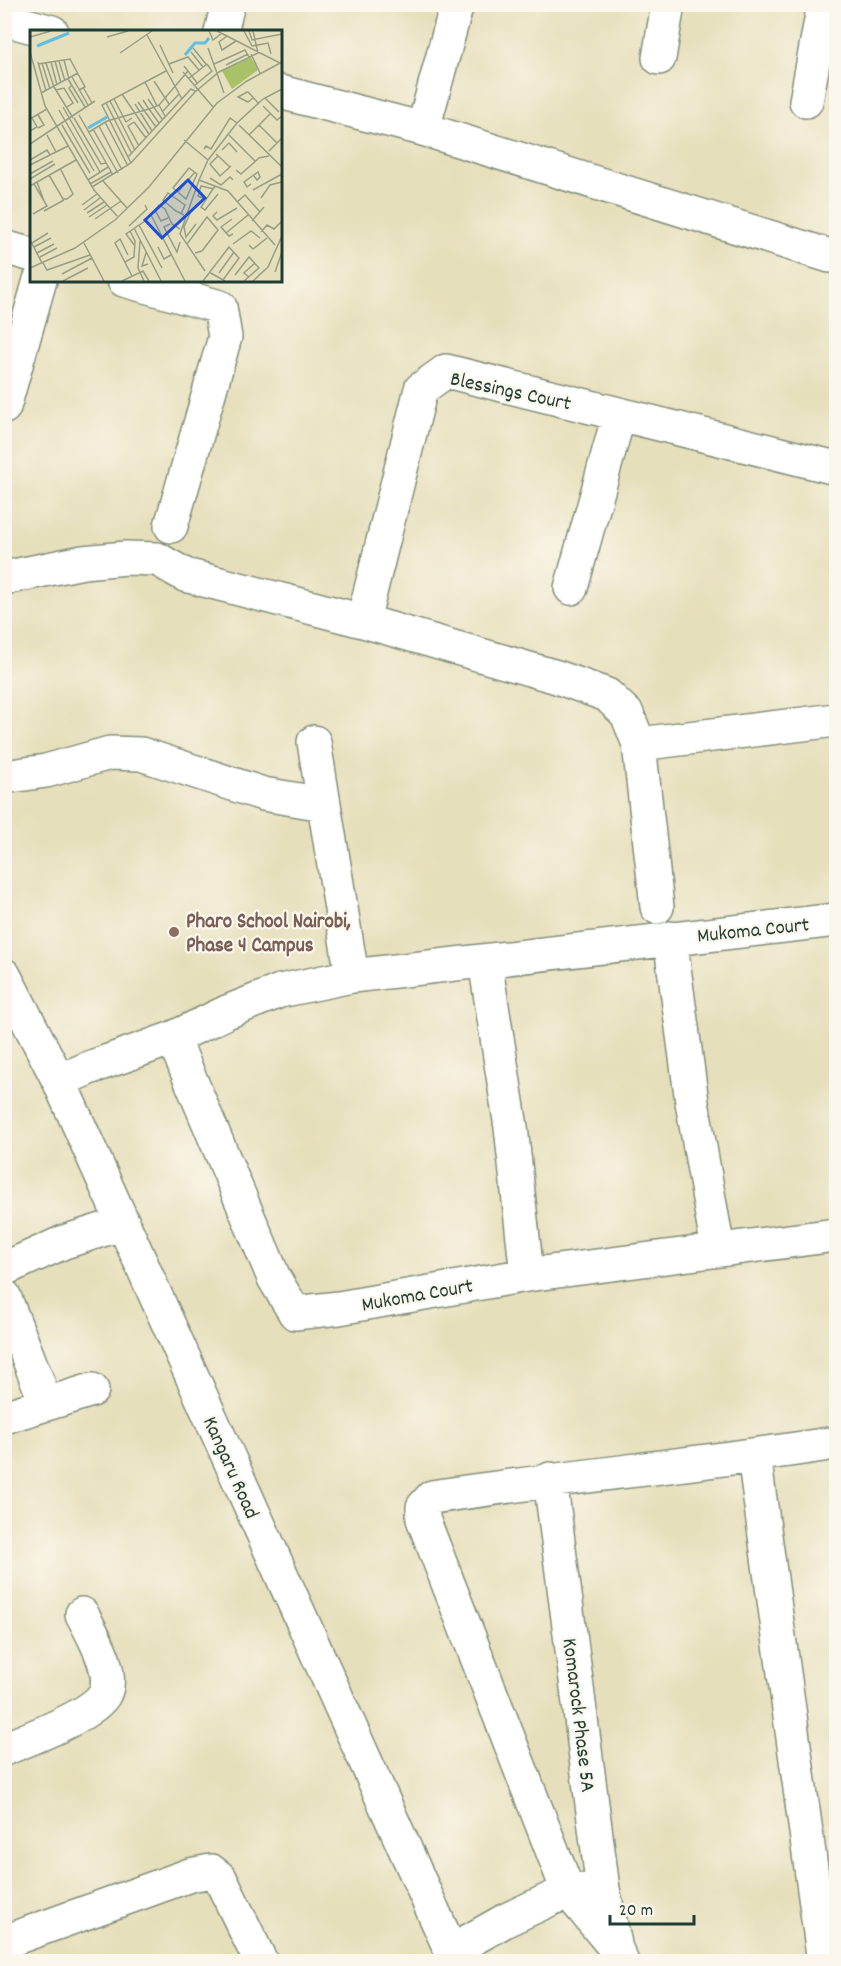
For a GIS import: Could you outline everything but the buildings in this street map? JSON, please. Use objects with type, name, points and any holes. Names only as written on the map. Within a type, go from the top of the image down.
[{"type":"street","points":[[222,30],[228,4]]},
{"type":"street","points":[[423,129],[457,4]]},
{"type":"street","points":[[659,58],[668,4]]},
{"type":"street","points":[[806,101],[824,4]]},
{"type":"street","points":[[8,14],[47,30]]},
{"type":"street","points":[[282,93],[423,129],[830,256]]},
{"type":"street","points":[[4,247],[30,254]]},
{"type":"street","points":[[4,407],[39,282]]},
{"type":"street","points":[[131,282],[220,307],[225,337],[171,526]]},
{"type":"street","name":"Blessings Court","points":[[363,621],[422,389],[446,371],[837,468]]},
{"type":"street","points":[[571,588],[619,415]]},
{"type":"street","points":[[4,578],[83,562],[126,558],[158,559],[185,575],[363,621],[557,677],[607,695],[627,714],[639,744],[657,907]]},
{"type":"street","points":[[639,744],[837,720]]},
{"type":"street","points":[[314,742],[352,976]]},
{"type":"street","points":[[4,777],[46,771],[110,753],[141,754],[263,794],[324,804]]},
{"type":"street","name":"Mukoma Court","points":[[58,1081],[173,1038],[227,1012],[280,991],[352,976],[837,920]]},
{"type":"street","points":[[670,938],[692,1102],[718,1250]]},
{"type":"street","points":[[485,961],[511,1127],[527,1275]]},
{"type":"street","name":"Kangaru Road","points":[[4,975],[58,1081],[454,1956]]},
{"type":"street","name":"Mukoma Court","points":[[173,1038],[274,1278],[295,1313],[339,1308],[527,1275],[837,1234]]},
{"type":"street","points":[[4,1269],[64,1242],[122,1224]]},
{"type":"street","points":[[4,1296],[46,1403]]},
{"type":"street","points":[[4,1417],[92,1390]]},
{"type":"street","points":[[619,1955],[568,1891],[422,1515],[424,1503],[432,1497],[550,1479],[754,1456],[837,1443]]},
{"type":"street","points":[[754,1456],[824,1962]]},
{"type":"street","name":"Komarock Phase 5A","points":[[550,1479],[603,1889],[619,1955]]},
{"type":"street","points":[[4,1749],[78,1716],[96,1704],[105,1692],[107,1677],[102,1652],[82,1614]]},
{"type":"street","points":[[4,1942],[190,1875],[211,1871],[220,1878],[261,1962]]},
{"type":"street","points":[[454,1956],[506,1920],[568,1891],[603,1889]]},
{"type":"place","name":"Pharo School Nairobi, Phase 4 Campus","points":[[174,932]]}]
